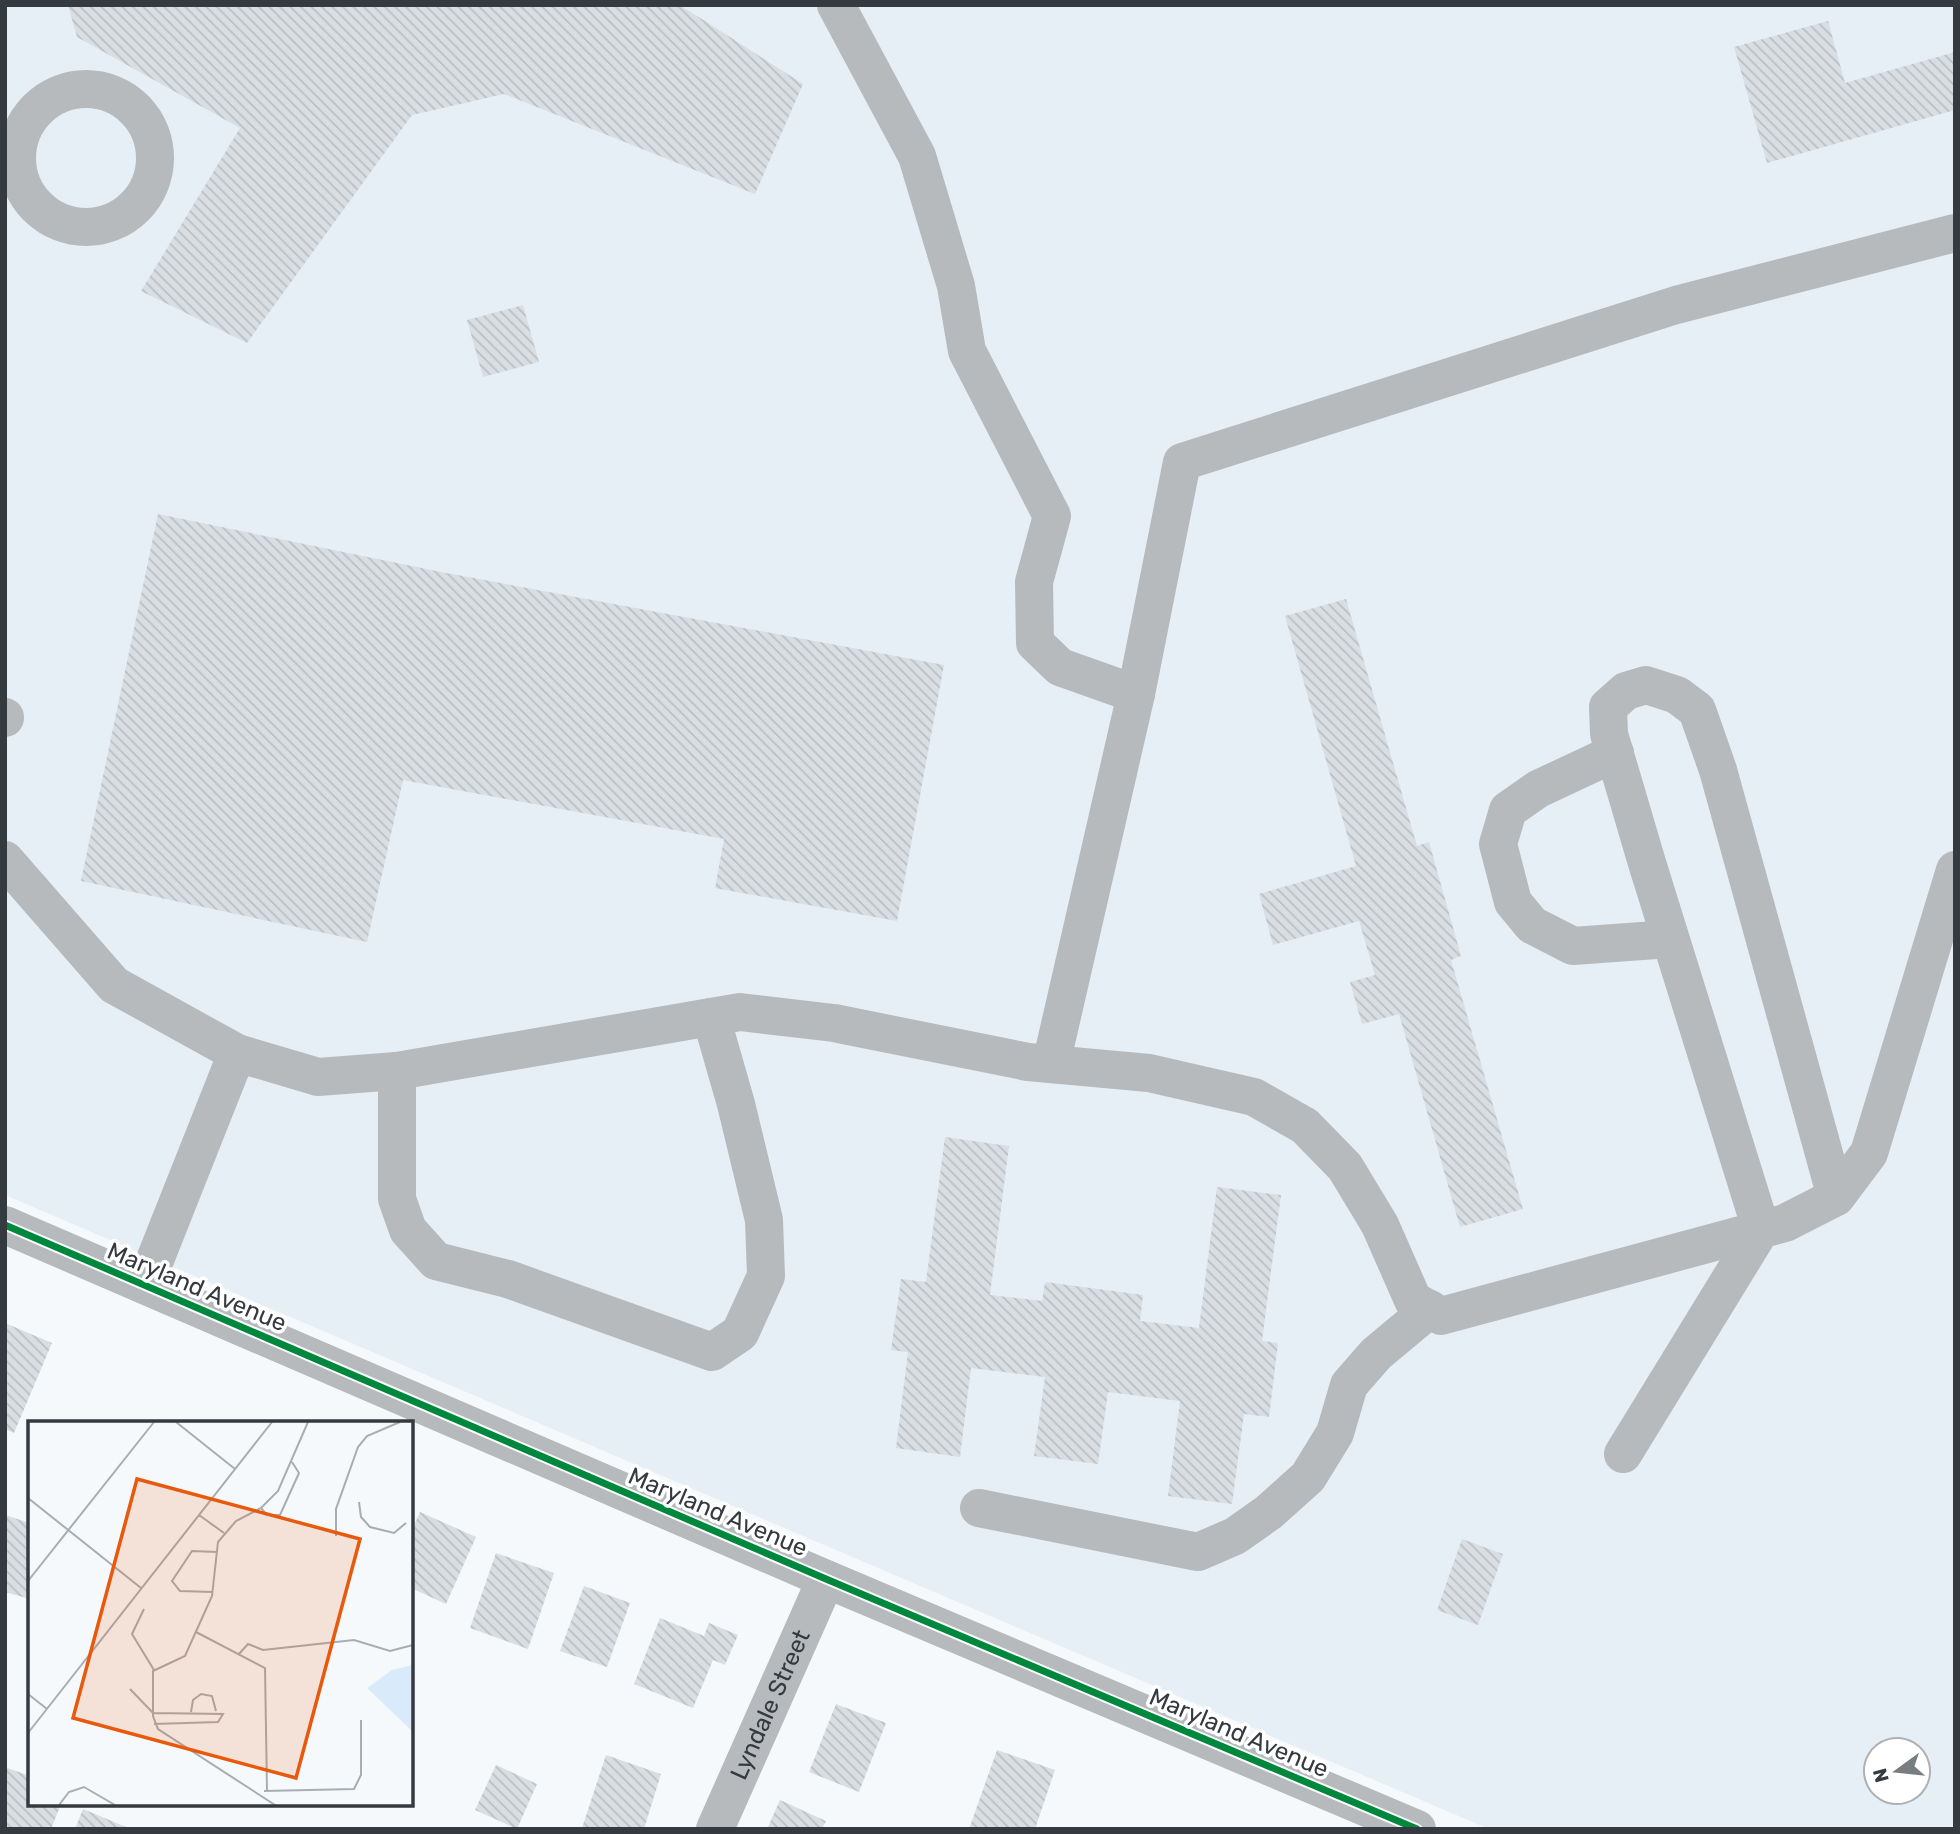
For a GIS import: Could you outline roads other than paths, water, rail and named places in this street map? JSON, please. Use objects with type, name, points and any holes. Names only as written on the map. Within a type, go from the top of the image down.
[{"type":"street","points":[[836,5],[917,156],[956,286],[967,351],[1052,516],[1034,582],[1035,643],[1060,667],[1136,694]]},
{"type":"street","points":[[1051,1064],[1136,694],[1182,462],[1676,305],[1955,233]]},
{"type":"street","points":[[1623,1454],[1761,1229],[1609,734],[1608,707],[1626,691],[1646,685],[1676,695],[1697,710],[1718,770],[1836,1197]]},
{"type":"street","points":[[1615,753],[1538,789],[1507,810],[1498,844],[1513,902],[1532,925],[1573,946],[1671,940]]},
{"type":"street","points":[[5,860],[114,985],[237,1053],[318,1077],[397,1071],[740,1013],[834,1023],[1028,1062],[1149,1073],[1254,1097],[1305,1126],[1345,1167],[1380,1225],[1413,1300],[1441,1316],[1785,1223],[1836,1197],[1869,1153],[1955,870]]},
{"type":"street","points":[[397,1071],[397,1199],[408,1230],[436,1261],[508,1279],[712,1352],[740,1333],[766,1276],[764,1220],[736,1104],[711,1017]]},
{"type":"street","points":[[145,1285],[237,1053]]},
{"type":"street","name":"Maryland Avenue","points":[[5,1224],[826,1579],[1417,1829]]},
{"type":"street","points":[[979,1508],[1198,1552],[1234,1536],[1269,1512],[1308,1477],[1335,1433],[1349,1385],[1376,1354],[1430,1310]]},
{"type":"street","name":"Lyndale Street","points":[[715,1829],[826,1579]]}]
